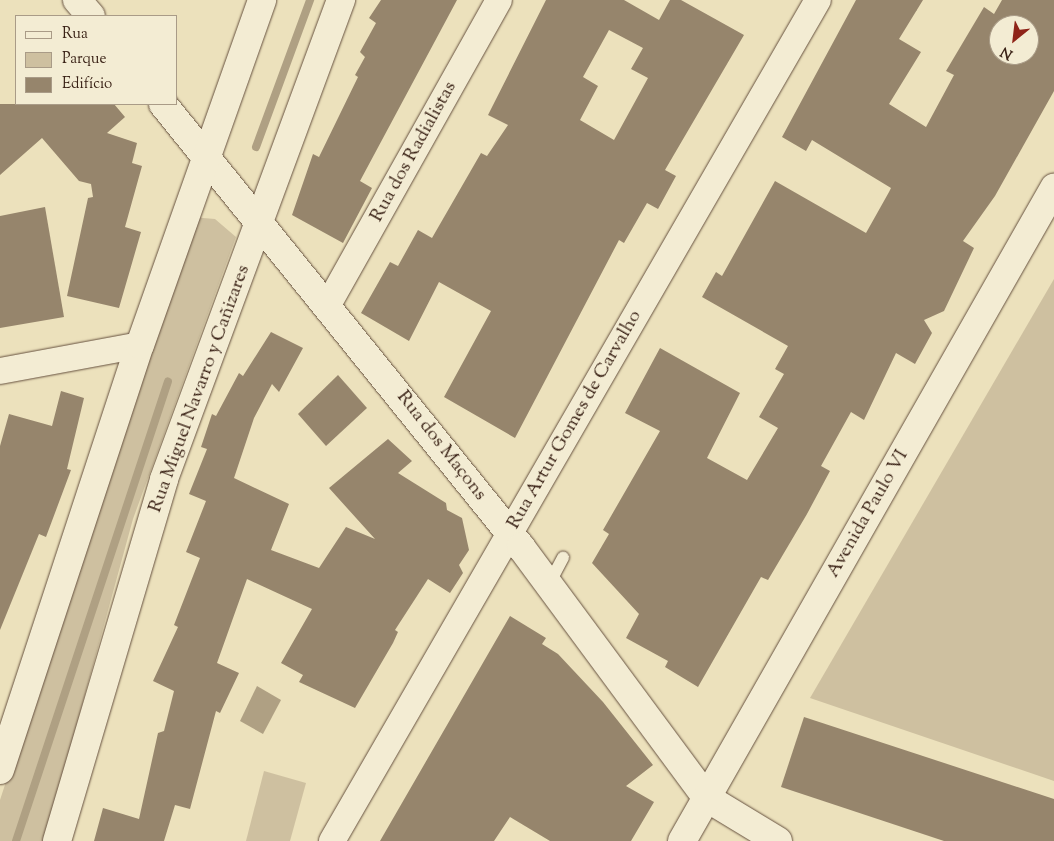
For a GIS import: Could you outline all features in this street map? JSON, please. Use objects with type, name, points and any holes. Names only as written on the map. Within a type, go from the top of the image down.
[{"type":"street","points":[[77,0],[90,15]]},
{"type":"street","points":[[0,770],[140,345],[262,0]]},
{"type":"street","name":"Rua Miguel Navarro y Cañizares","points":[[57,841],[164,479],[263,222],[342,0]]},
{"type":"street","name":"Rua dos Radialistas","points":[[329,303],[499,0]]},
{"type":"street","name":"Rua Artur Gomes de Carvalho","points":[[332,841],[510,533],[590,405],[818,0]]},
{"type":"street","name":"Rua dos Maçons","points":[[164,105],[329,303],[510,533],[707,798]]},
{"type":"street","name":"Avenida Paulo VI","points":[[682,841],[1054,188]]},
{"type":"street","points":[[0,371],[140,345]]},
{"type":"street","points":[[707,798],[778,841]]},
{"type":"lane","points":[[549,584],[563,558]]},
{"type":"green space","points":[[191,217],[215,219],[236,237],[133,519],[45,841],[0,841],[0,800]]},
{"type":"green space","points":[[1054,279],[1054,781],[810,698]]},
{"type":"green space","points":[[264,771],[306,783],[290,841],[246,841]]},
{"type":"shaded area","points":[[257,686],[281,700],[263,734],[240,721]]},
{"type":"building","points":[[381,0],[457,0],[360,181],[372,188],[343,243],[292,215],[313,154],[319,157],[358,77],[355,75],[365,57],[360,52],[376,23],[369,18]]},
{"type":"building","points":[[546,0],[624,0],[659,20],[670,0],[681,0],[744,35],[665,170],[676,176],[658,209],[647,203],[624,243],[619,240],[515,438],[444,397],[491,311],[439,282],[409,341],[361,313],[390,262],[398,266],[418,230],[432,238],[481,153],[487,156],[508,125],[488,115]],"holes":[[[609,30],[643,48],[631,69],[648,78],[614,140],[580,120],[598,86],[583,77]]]},
{"type":"building","points":[[856,0],[923,0],[899,39],[921,52],[889,104],[926,127],[954,75],[946,71],[984,7],[994,14],[1002,0],[1054,0],[1054,91],[995,196],[963,241],[974,248],[944,311],[924,320],[932,333],[915,364],[896,353],[864,420],[851,412],[821,466],[830,471],[807,514],[768,580],[761,577],[698,687],[665,667],[668,661],[626,638],[639,614],[592,563],[609,534],[603,530],[660,431],[625,413],[660,348],[740,393],[707,458],[747,480],[778,428],[759,417],[784,374],[775,369],[788,346],[702,297],[716,272],[722,276],[775,181],[866,233],[891,188],[812,140],[806,151],[782,137]]},
{"type":"building","points":[[0,104],[115,105],[125,117],[107,133],[137,143],[132,163],[142,166],[125,227],[141,232],[119,308],[67,296],[88,198],[93,197],[91,184],[79,181],[42,138],[0,175]]},
{"type":"building","points":[[45,207],[64,317],[0,328],[0,216]]},
{"type":"building","points":[[271,332],[303,348],[279,392],[272,384],[254,418],[234,478],[289,504],[271,550],[319,568],[346,527],[375,539],[329,488],[388,439],[412,461],[398,473],[446,503],[447,510],[462,518],[469,550],[459,565],[463,573],[450,593],[428,579],[395,630],[398,632],[393,643],[355,708],[299,682],[303,675],[281,663],[312,609],[247,579],[217,663],[239,673],[220,713],[216,711],[190,809],[175,805],[164,841],[94,841],[103,808],[139,819],[158,733],[164,731],[174,691],[153,681],[178,627],[174,625],[200,558],[186,552],[206,501],[189,494],[207,449],[201,447],[212,414],[216,416],[239,373],[243,376]]},
{"type":"building","points":[[338,375],[367,408],[326,446],[298,414]]},
{"type":"building","points":[[61,391],[84,398],[67,469],[71,470],[46,537],[39,534],[0,630],[0,446],[9,414],[52,426]]},
{"type":"building","points":[[510,616],[546,638],[542,644],[558,654],[603,702],[653,765],[626,786],[654,802],[631,841],[550,841],[510,817],[494,841],[380,841]]},
{"type":"building","points":[[804,717],[1054,799],[1054,841],[944,841],[781,787]]},
{"type":"waterway","points":[[256,147],[310,0]]},
{"type":"waterway","points":[[16,841],[168,381]]}]
